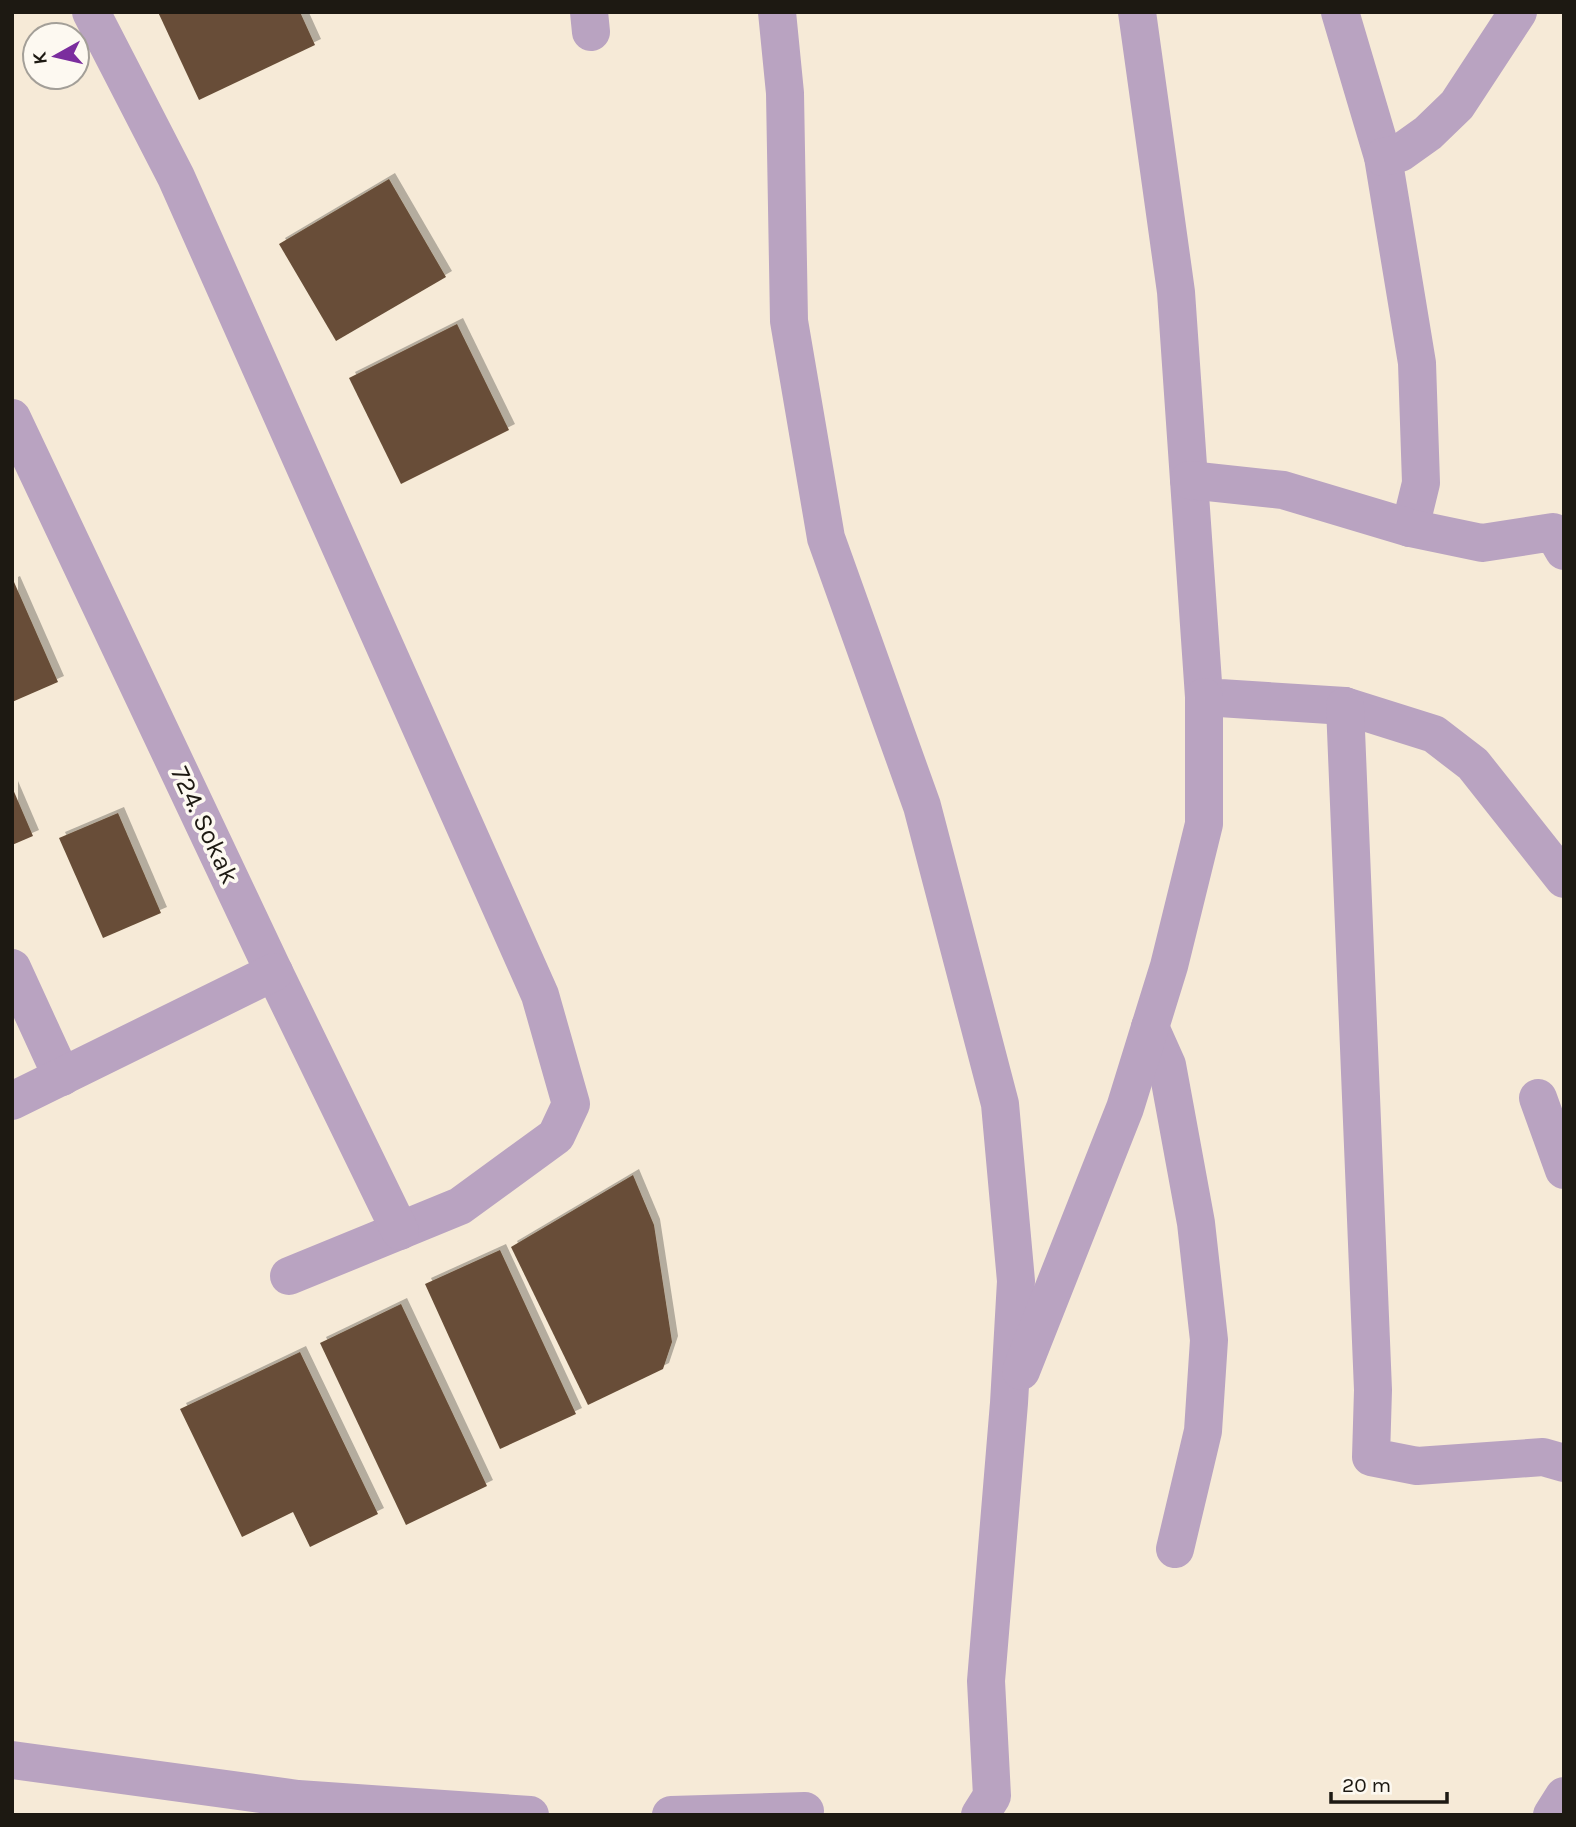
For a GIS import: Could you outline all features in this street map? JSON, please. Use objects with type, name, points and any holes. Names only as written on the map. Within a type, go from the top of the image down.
[{"type":"street","points":[[91,12],[176,177],[540,995],[571,1104],[556,1136],[460,1206],[289,1276]]},
{"type":"street","points":[[776,12],[785,93],[789,321],[826,538],[922,806],[1000,1104],[1016,1281],[1009,1403],[986,1681],[992,1796],[980,1815]]},
{"type":"street","points":[[1009,1403],[1125,1108],[1168,966],[1204,824],[1204,697],[1176,292],[1137,12]]},
{"type":"street","points":[[1340,12],[1384,157],[1417,363],[1421,483],[1410,528]]},
{"type":"street","points":[[1384,157],[1400,153],[1428,133],[1457,105],[1518,12]]},
{"type":"street","name":"724. Sokak","points":[[12,418],[274,972],[400,1231]]},
{"type":"street","points":[[1189,480],[1283,490],[1410,528],[1482,543],[1553,531],[1564,551]]},
{"type":"street","points":[[1204,697],[1345,706],[1434,734],[1473,764],[1564,879]]},
{"type":"street","points":[[1345,706],[1373,1390],[1371,1457],[1417,1466],[1543,1457],[1564,1463]]},
{"type":"street","points":[[12,968],[62,1077]]},
{"type":"street","points":[[12,1101],[274,972]]},
{"type":"street","points":[[1150,1027],[1167,1065],[1196,1223],[1209,1340],[1203,1431],[1175,1549]]},
{"type":"street","points":[[1538,1098],[1564,1170]]},
{"type":"street","points":[[12,1760],[298,1799],[530,1815]]},
{"type":"street","points":[[1552,1815],[1564,1796]]},
{"type":"street","points":[[671,1815],[805,1811]]},
{"type":"building","points":[[158,12],[300,12],[315,45],[199,100]]},
{"type":"building","points":[[389,179],[446,277],[336,341],[279,244]]},
{"type":"building","points":[[457,324],[509,430],[401,484],[349,378]]},
{"type":"building","points":[[14,582],[58,682],[12,702],[12,583]]},
{"type":"building","points":[[12,787],[33,836],[12,845]]},
{"type":"building","points":[[118,813],[161,913],[103,938],[59,838]]},
{"type":"building","points":[[633,1175],[654,1225],[672,1342],[663,1369],[588,1405],[511,1247]]},
{"type":"building","points":[[500,1250],[576,1414],[500,1449],[425,1284]]},
{"type":"building","points":[[401,1304],[487,1486],[406,1525],[320,1343]]},
{"type":"building","points":[[300,1352],[378,1514],[310,1547],[293,1512],[242,1537],[180,1409]]}]
